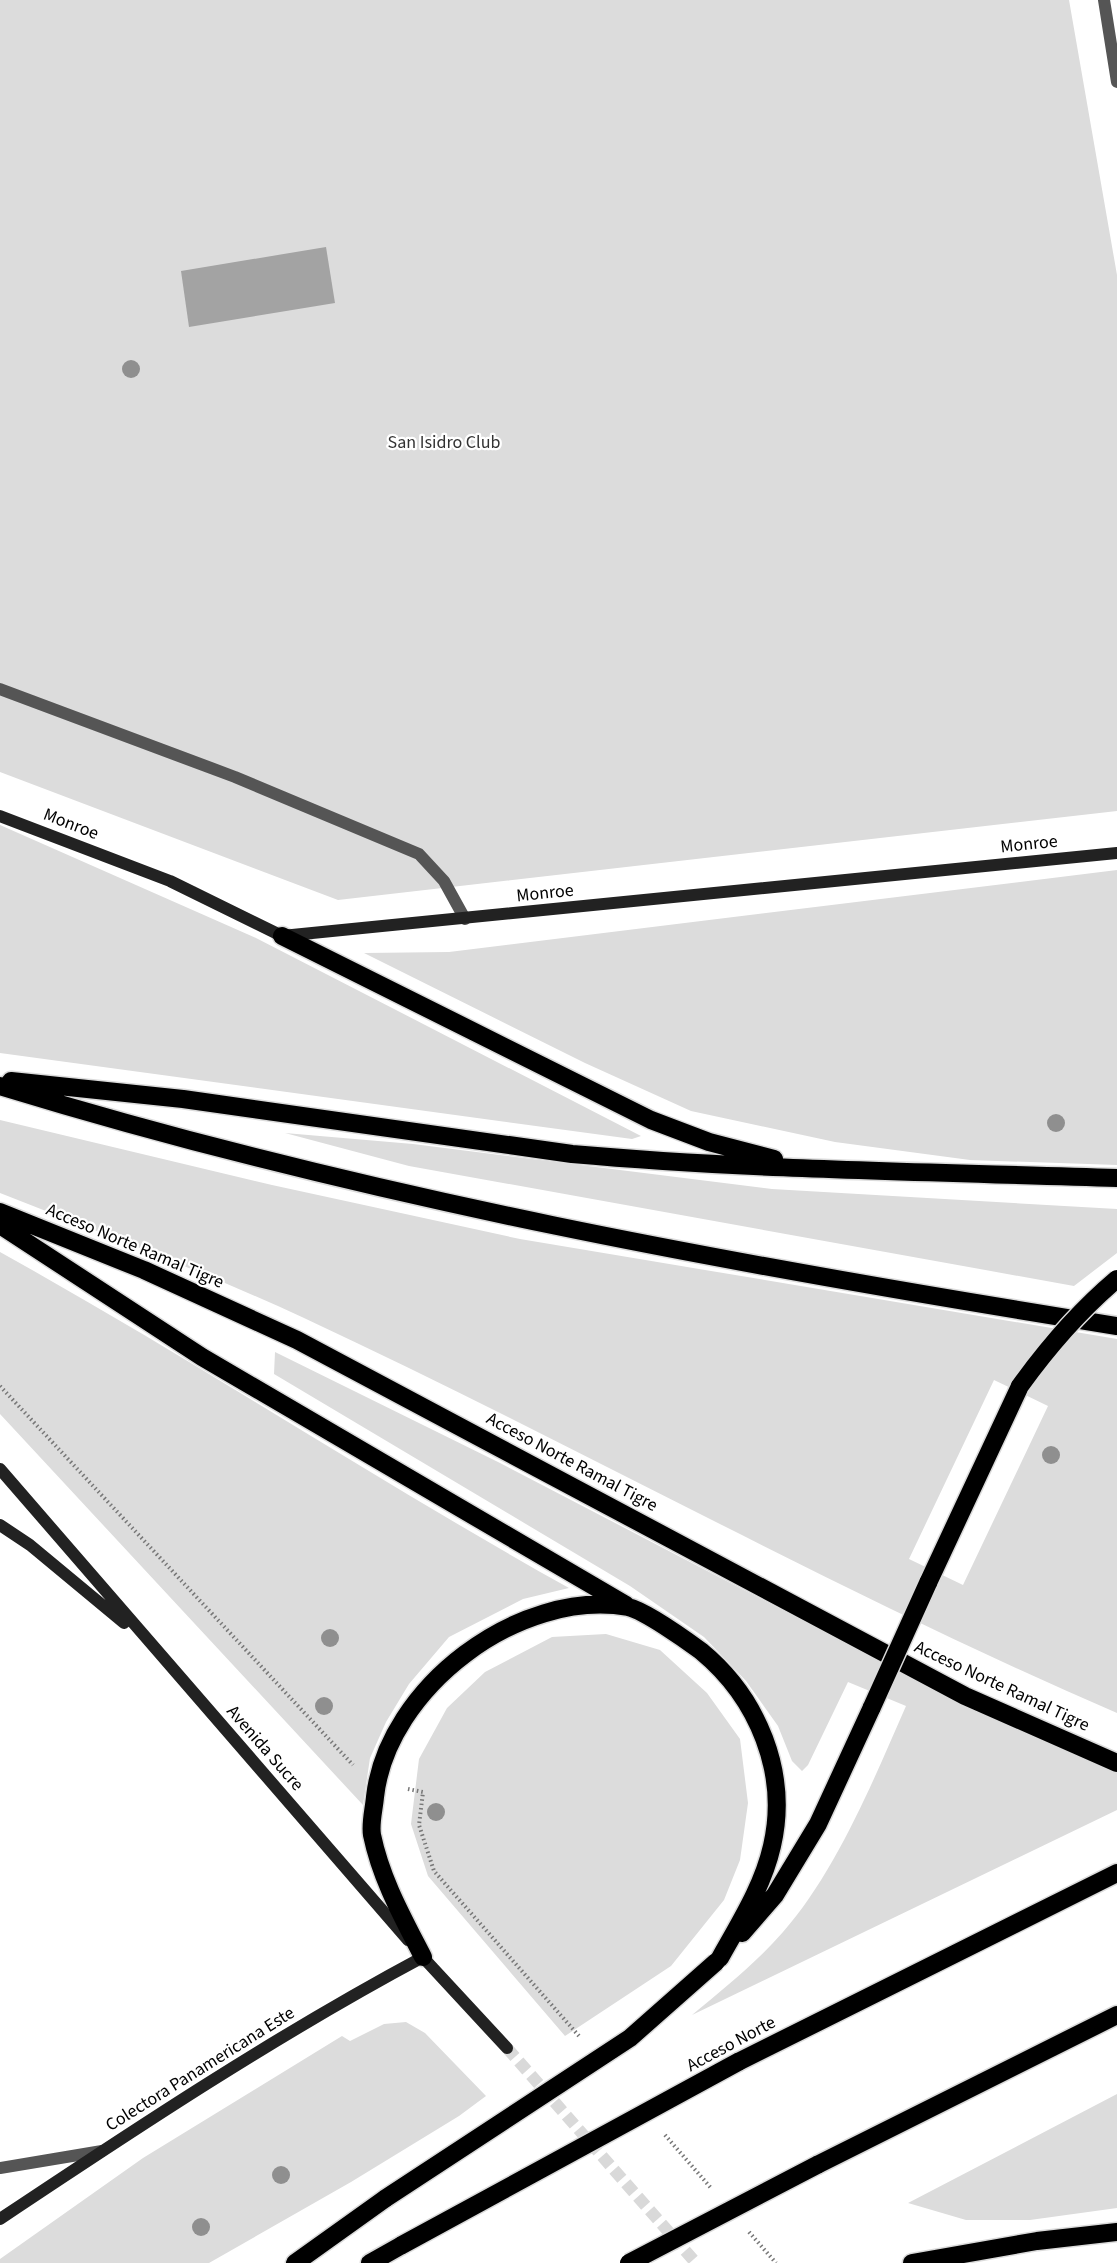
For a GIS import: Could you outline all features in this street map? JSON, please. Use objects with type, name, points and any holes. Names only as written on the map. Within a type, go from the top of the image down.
[{"type":"highway","points":[[282,936],[651,1120],[709,1142],[810,1168]]},
{"type":"highway","points":[[0,1080],[183,1099],[572,1154],[810,1168],[1117,1178]]},
{"type":"highway","points":[[0,1086],[143,1129],[605,1237],[875,1287],[1117,1326]]},
{"type":"highway","name":"Acceso Norte Ramal Tigre","points":[[0,1212],[144,1270],[297,1340],[965,1696],[1117,1763]]},
{"type":"highway","points":[[0,1225],[202,1357],[684,1638],[723,1669],[750,1705],[769,1748],[777,1800],[772,1846],[757,1890],[718,1960]]},
{"type":"highway","points":[[295,2263],[386,2198],[630,2038],[718,1960],[775,1895],[812,1834],[1020,1386],[1050,1345],[1086,1306],[1117,1279]]},
{"type":"highway","points":[[423,1957],[388,1888],[372,1833],[377,1782],[392,1741],[413,1704],[452,1662],[512,1625],[559,1610],[595,1606],[630,1607]]},
{"type":"highway","name":"Acceso Norte","points":[[370,2263],[738,2062],[1117,1873]]},
{"type":"highway","points":[[629,2263],[817,2165],[1117,2015]]},
{"type":"highway","points":[[917,2262],[1117,2232]]},
{"type":"street","points":[[1104,0],[1117,82]]},
{"type":"street","points":[[0,689],[235,777],[419,854],[444,881],[465,919]]},
{"type":"street","name":"Monroe","points":[[0,816],[170,881],[282,936],[1117,853]]},
{"type":"street","name":"Avenida Sucre","points":[[0,1469],[423,1957],[507,2048]]},
{"type":"street","points":[[0,1525],[30,1545],[151,1645]]},
{"type":"street","name":"Colectora Panamericana Este","points":[[0,2219],[102,2151],[348,1997],[423,1957]]},
{"type":"street","points":[[0,2168],[102,2151]]},
{"type":"green space","name":"San Isidro Club","points":[[0,0],[1069,0],[1117,275],[1117,811],[338,900],[0,772]]},
{"type":"green space","points":[[0,825],[256,938],[641,1136],[632,1139],[0,1053]]},
{"type":"green space","points":[[1117,870],[1117,1165],[970,1160],[835,1142],[691,1111],[585,1063],[364,953],[449,952]]},
{"type":"green space","points":[[0,1120],[272,1185],[520,1239],[1117,1339],[1117,1713],[912,1619],[304,1318],[191,1269],[0,1193]],"holes":[[[994,1380],[1048,1406],[963,1585],[909,1559]]]},
{"type":"green space","points":[[285,1133],[413,1144],[772,1189],[1117,1209],[1117,1253],[1074,1286],[409,1166]]},
{"type":"green space","points":[[0,1252],[569,1588],[523,1599],[449,1637],[409,1684],[386,1722],[370,1758],[363,1805],[0,1414]]},
{"type":"green space","points":[[275,1352],[500,1463],[930,1687],[1117,1767],[1117,1810],[692,2015],[762,1954],[802,1908],[820,1882],[852,1824],[906,1706],[848,1682],[808,1765],[802,1771],[792,1761],[778,1726],[746,1681],[704,1637],[630,1586],[274,1374]]},
{"type":"green space","points":[[606,1634],[660,1650],[707,1693],[740,1739],[748,1803],[740,1860],[724,1900],[671,1966],[565,2036],[428,1876],[411,1824],[419,1759],[447,1708],[485,1672],[552,1637]]},
{"type":"green space","points":[[406,2022],[425,2033],[486,2096],[459,2116],[351,2182],[209,2263],[0,2263],[0,2259],[143,2158],[342,2036],[350,2041],[384,2024]]},
{"type":"green space","points":[[1117,2094],[1117,2208],[1030,2220],[966,2220],[908,2203]]},
{"type":"shaded area","points":[[326,247],[335,303],[189,327],[181,271]]},
{"type":"tunnel","points":[[507,2048],[696,2263]]}]
